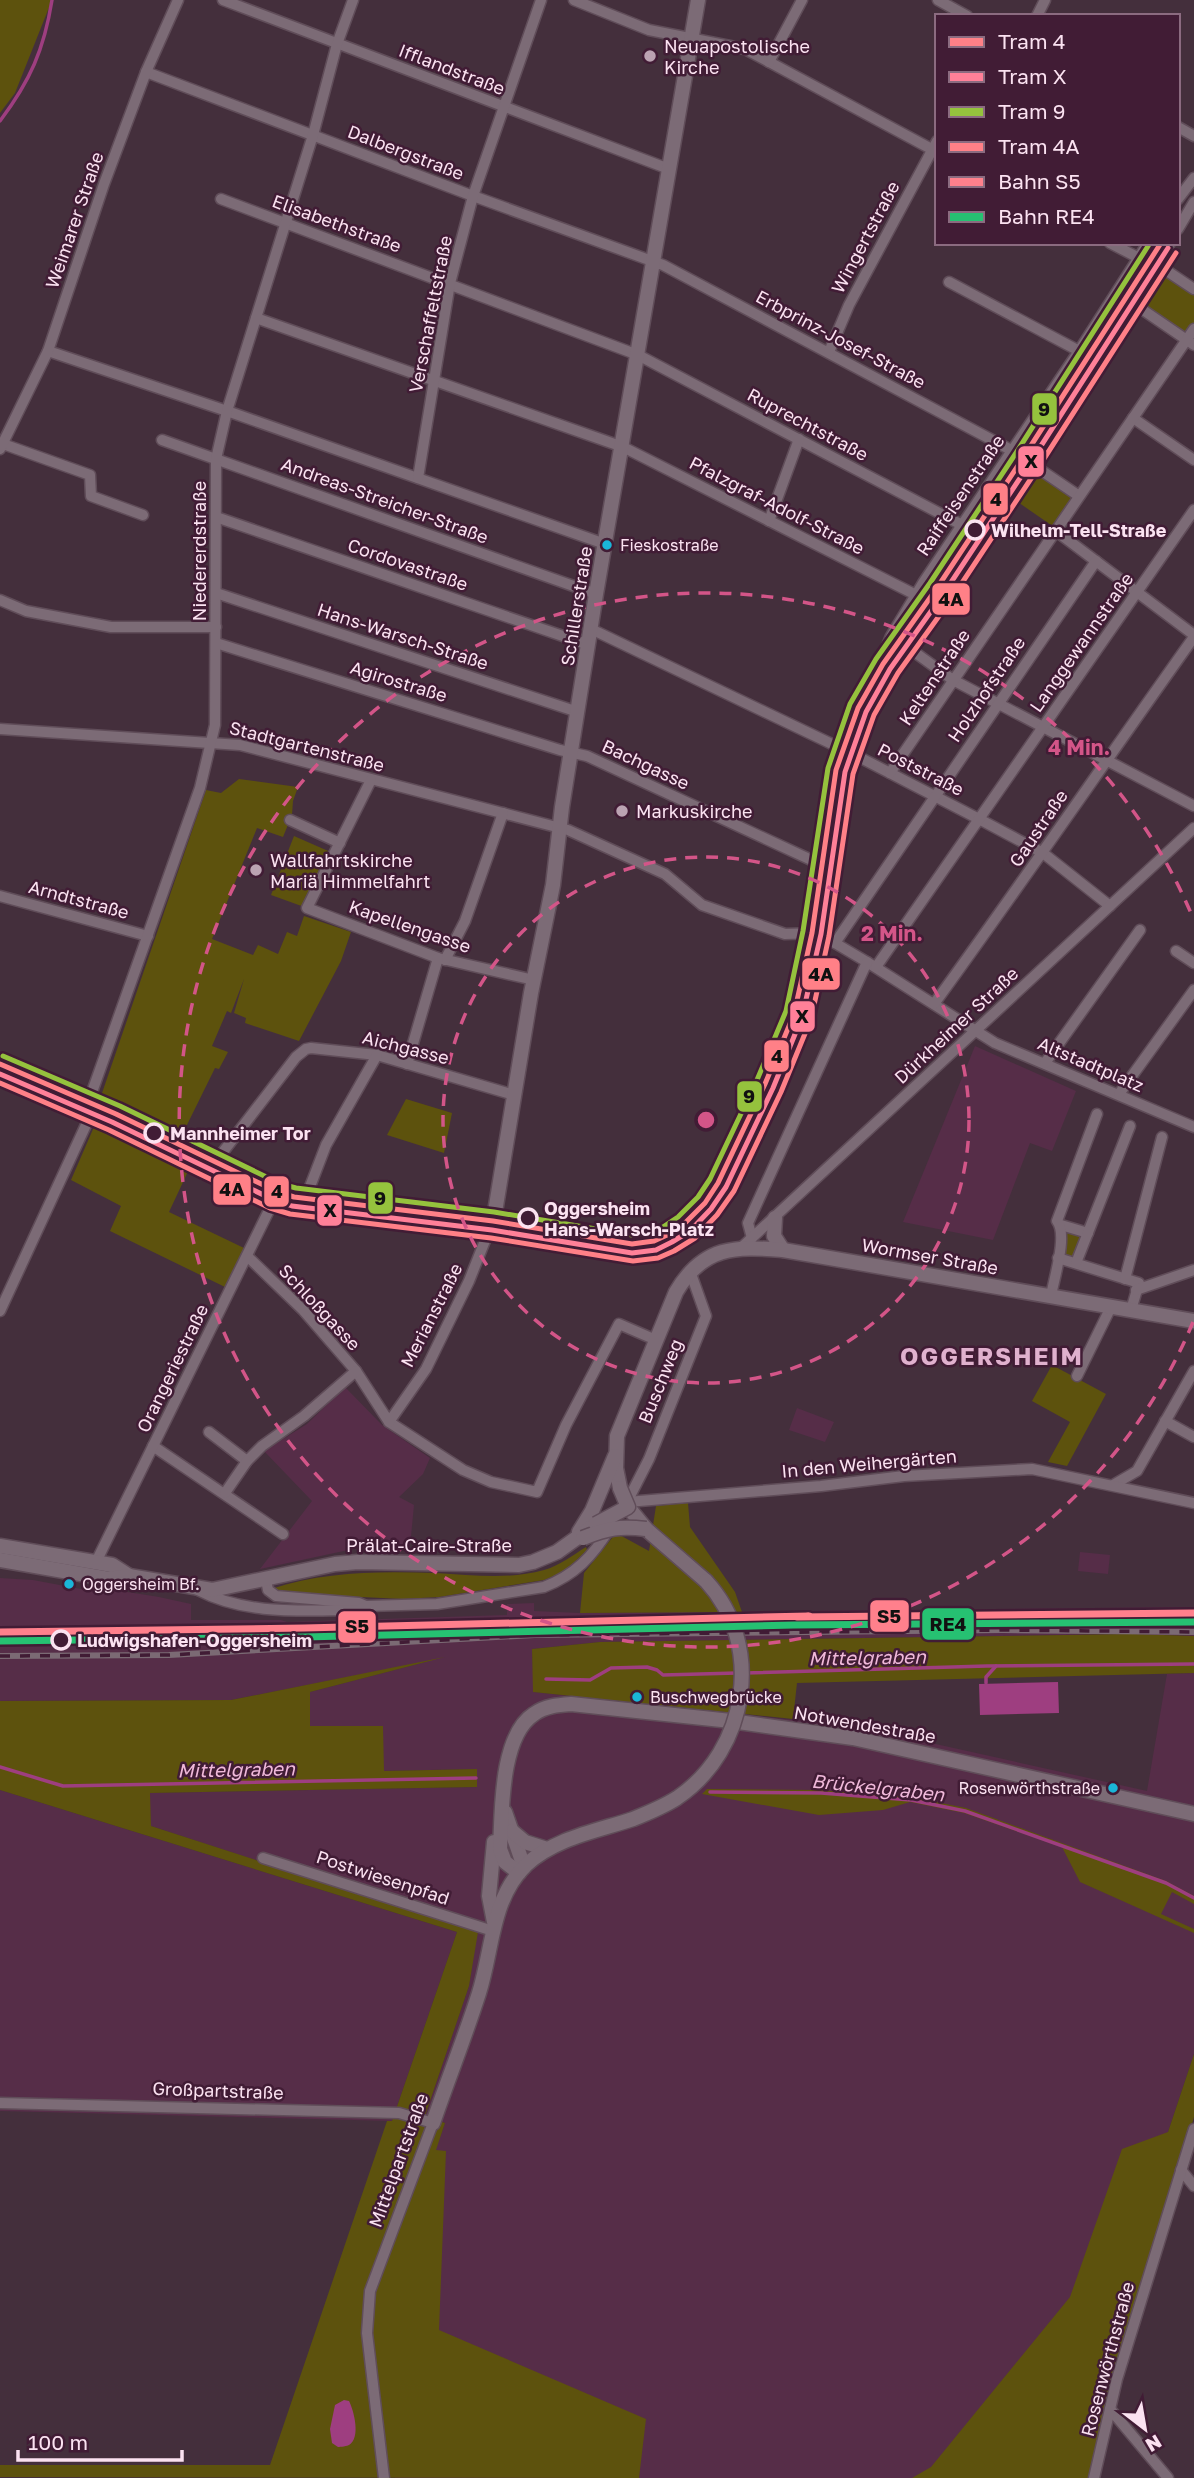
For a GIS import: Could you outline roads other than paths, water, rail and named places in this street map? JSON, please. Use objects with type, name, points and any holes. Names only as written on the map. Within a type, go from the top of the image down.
[{"type":"street","name":"Weimarer Straße","points":[[1,446],[48,351],[104,184],[146,72],[178,0]]},
{"type":"street","name":"Ifflandstraße","points":[[223,0],[669,169]]},
{"type":"street","name":"Niedererdstraße","points":[[1,1307],[91,1114],[92,1092],[200,788],[215,725],[216,459],[227,411],[313,135],[337,44],[353,0]]},
{"type":"street","name":"Verschaffeltstraße","points":[[418,478],[450,283],[472,196],[541,0]]},
{"type":"street","points":[[575,0],[649,30],[745,49],[935,147]]},
{"type":"street","name":"Schillerstraße","points":[[494,1218],[534,980],[553,885],[566,751],[584,644],[591,629],[698,0]]},
{"type":"street","points":[[769,62],[802,0]]},
{"type":"street","points":[[938,0],[963,14]]},
{"type":"street","name":"Dalbergstraße","points":[[146,72],[653,262]]},
{"type":"street","name":"Wingertstraße","points":[[830,352],[849,306],[935,147]]},
{"type":"street","points":[[1180,196],[1194,178]]},
{"type":"street","name":"Elisabethstraße","points":[[221,200],[638,355]]},
{"type":"street","points":[[1180,226],[1194,202]]},
{"type":"street","points":[[1114,245],[1155,263],[1194,289]]},
{"type":"street","name":"Raiffeisenstraße","points":[[810,933],[839,748],[855,707],[878,666],[883,664],[916,595],[1079,351],[1146,245]]},
{"type":"street","name":"Raiffeisenstraße","points":[[896,639],[928,601],[1168,245]]},
{"type":"street","name":"Erbprinz-Josef-Straße","points":[[653,262],[830,352],[1024,458]]},
{"type":"street","points":[[949,282],[1091,358]]},
{"type":"street","points":[[1117,292],[1190,342]]},
{"type":"street","name":"Pfalzgraf-Adolf-Straße","points":[[256,318],[622,447],[928,601]]},
{"type":"street","name":"Keltenstraße","points":[[890,773],[1133,418],[1190,342],[1194,329]]},
{"type":"street","points":[[48,351],[605,544]]},
{"type":"street","name":"Ruprechtstraße","points":[[638,355],[962,525]]},
{"type":"street","points":[[1133,418],[1194,460]]},
{"type":"street","points":[[769,521],[799,439]]},
{"type":"street","name":"Andreas-Streicher-Straße","points":[[162,440],[596,594]]},
{"type":"street","points":[[1,446],[90,475],[91,496],[143,515]]},
{"type":"street","points":[[1024,458],[1079,496]]},
{"type":"street","name":"Langgewannstraße","points":[[747,1243],[748,1223],[872,964],[979,818],[1194,510]]},
{"type":"street","name":"Cordovastraße","points":[[216,517],[584,644]]},
{"type":"street","points":[[1056,531],[1194,636]]},
{"type":"street","name":"Holzhofstraße","points":[[835,943],[1096,561]]},
{"type":"street","name":"Hans-Warsch-Straße","points":[[216,593],[573,711]]},
{"type":"street","points":[[0,600],[26,611],[111,627],[216,627]]},
{"type":"street","name":"Poststraße","points":[[591,629],[979,818],[1043,853],[1110,906]]},
{"type":"street","name":"Gaustraße","points":[[934,1004],[1194,636]]},
{"type":"street","points":[[896,639],[953,680],[1194,806]]},
{"type":"street","name":"Agirostraße","points":[[216,643],[566,751]]},
{"type":"street","name":"Stadtgartenstraße","points":[[0,729],[240,745],[559,827],[665,874],[702,905],[785,934],[810,933]]},
{"type":"street","name":"Bachgasse","points":[[566,751],[587,756],[820,864]]},
{"type":"street","name":"Kapellengasse","points":[[371,780],[307,908],[441,959],[534,980]]},
{"type":"street","points":[[407,1064],[441,959],[466,921],[503,813]]},
{"type":"street","points":[[290,820],[340,843]]},
{"type":"street","name":"Dürkheimer Straße","points":[[747,1243],[1194,828]]},
{"type":"street","name":"Arndtstraße","points":[[0,896],[148,936]]},
{"type":"street","points":[[1045,1063],[1140,930]]},
{"type":"street","name":"Altstadtplatz","points":[[810,933],[818,933],[872,964],[995,1043],[1194,1127]]},
{"type":"street","points":[[1176,951],[1194,963]]},
{"type":"street","points":[[1119,1094],[1194,989]]},
{"type":"street","name":"Aichgasse","points":[[216,1161],[301,1052],[311,1048],[377,1055],[514,1095]]},
{"type":"street","points":[[306,1197],[326,1145],[377,1055]]},
{"type":"street","points":[[0,1062],[279,1190],[306,1197],[494,1218]]},
{"type":"street","points":[[1051,1296],[1062,1235],[1057,1221],[1097,1114]]},
{"type":"street","points":[[1076,1263],[1130,1126]]},
{"type":"street","points":[[1125,1279],[1162,1137]]},
{"type":"street","name":"Orangeriestraße","points":[[95,1569],[279,1190]]},
{"type":"street","name":"Merianstraße","points":[[388,1422],[426,1369],[469,1282],[494,1218]]},
{"type":"street","points":[[775,1218],[774,1236],[783,1250]]},
{"type":"street","points":[[1060,1225],[1088,1233]]},
{"type":"street","name":"Wormser Straße","points":[[747,1243],[1194,1321]]},
{"type":"street","name":"Buschweg","points":[[615,1454],[621,1424],[676,1292],[691,1271],[716,1253],[747,1243]]},
{"type":"street","name":"Schloßgasse","points":[[225,1493],[247,1461],[262,1446],[304,1416],[356,1371],[303,1310],[247,1256]]},
{"type":"street","points":[[1058,1258],[1139,1283],[1131,1310]]},
{"type":"street","points":[[1136,1290],[1189,1271],[1194,1259]]},
{"type":"street","name":"Buschweg","points":[[628,1505],[706,1316],[691,1271]]},
{"type":"street","points":[[1077,1376],[1111,1307]]},
{"type":"street","points":[[356,1371],[388,1422],[463,1470],[491,1482],[537,1492],[566,1425],[619,1324],[656,1340]]},
{"type":"street","points":[[1113,1485],[1137,1471],[1194,1371]]},
{"type":"street","points":[[1165,1421],[1194,1437]]},
{"type":"street","points":[[209,1432],[247,1461]]},
{"type":"street","points":[[153,1446],[283,1534]]},
{"type":"street","points":[[522,1870],[547,1849],[633,1819],[678,1798],[705,1773],[717,1757],[736,1718],[742,1688],[742,1668],[737,1635],[722,1601],[691,1566],[646,1529],[628,1505],[620,1488],[615,1454]]},
{"type":"street","points":[[579,1538],[615,1454]]},
{"type":"street","name":"In den Weihergärten","points":[[628,1505],[992,1470],[1032,1469],[1194,1503]]},
{"type":"street","name":"Prälat-Caire-Straße","points":[[0,1560],[95,1569],[113,1565],[128,1576],[196,1589],[226,1589],[335,1564],[358,1562],[519,1565],[546,1558],[628,1505]]},
{"type":"street","name":"Prälat-Caire-Straße","points":[[266,1580],[268,1590],[276,1596],[359,1603],[366,1606],[437,1604],[544,1587],[574,1573],[588,1560],[628,1505]]},
{"type":"street","points":[[579,1538],[606,1528],[646,1529]]},
{"type":"street","name":"Prälat-Caire-Straße","points":[[0,1546],[95,1569]]},
{"type":"street","name":"Prälat-Caire-Straße","points":[[196,1589],[224,1602],[273,1610],[359,1610],[366,1606]]},
{"type":"street","name":"Notwendestraße","points":[[502,1808],[509,1756],[516,1735],[528,1718],[546,1708],[570,1704],[731,1721],[853,1738],[1194,1814]]},
{"type":"street","points":[[502,1808],[508,1816],[522,1870]]},
{"type":"street","points":[[502,1808],[501,1856],[505,1862],[522,1870]]},
{"type":"street","points":[[494,1927],[489,1896],[496,1816],[502,1808]]},
{"type":"street","points":[[511,1831],[525,1843],[547,1849]]},
{"type":"street","name":"Postwiesenpfad","points":[[263,1858],[494,1927]]},
{"type":"street","name":"Mittelpartstraße","points":[[384,2478],[367,2333],[370,2291],[481,1988],[501,1903],[522,1870]]},
{"type":"street","name":"Großpartstraße","points":[[0,2103],[399,2113],[433,2123]]},
{"type":"street","name":"Rosenwörthstraße","points":[[1094,2478],[1117,2379],[1194,2129]]},
{"type":"street","points":[[1181,2170],[1194,2186]]},
{"type":"street","points":[[1110,2409],[1168,2478]]},
{"type":"waterway","points":[[0,121],[28,78],[45,34],[52,0]]},
{"type":"waterway","name":"Mittelgraben","points":[[745,1673],[987,1666],[1194,1664]]},
{"type":"waterway","points":[[986,1683],[986,1677],[996,1666]]},
{"type":"waterway","name":"Mittelgraben","points":[[546,1679],[590,1680],[611,1668],[647,1667],[663,1675],[737,1673]]},
{"type":"waterway","name":"Mittelgraben","points":[[0,1767],[63,1786],[476,1778]]},
{"type":"waterway","name":"Brückelgraben","points":[[710,1792],[821,1793],[911,1800],[965,1811],[1166,1883],[1194,1898]]},
{"type":"railway","points":[[0,1656],[169,1655],[535,1635],[1003,1630],[1194,1632]]},
{"type":"tram line","name":"9","points":[[3,1056],[120,1106],[281,1184],[296,1188],[494,1212],[632,1235],[652,1233],[678,1217],[698,1197],[710,1179],[786,1011],[803,931],[828,768],[850,704],[876,659],[1016,453],[1149,245]]},
{"type":"tram line","name":"4","points":[[0,1064],[116,1114],[278,1192],[294,1197],[493,1221],[632,1244],[654,1241],[684,1224],[705,1203],[718,1183],[765,1084],[794,1014],[812,933],[836,770],[858,708],[883,664],[1023,458],[1160,245]]},
{"type":"tram line","name":"X","points":[[0,1074],[112,1122],[274,1200],[292,1206],[492,1230],[632,1253],[656,1250],[690,1231],[711,1209],[726,1187],[773,1088],[802,1017],[821,934],[845,772],[866,712],[890,669],[1030,463],[1168,248]]},
{"type":"tram line","name":"4A","points":[[0,1083],[109,1130],[270,1208],[290,1214],[491,1238],[633,1261],[658,1258],[695,1238],[717,1215],[734,1191],[781,1092],[811,1019],[829,936],[853,774],[874,715],[898,673],[952,598],[1176,253]]},
{"type":"rail line","name":"S5","points":[[0,1632],[809,1616],[797,1617],[1194,1613]]},
{"type":"rail line","name":"RE4","points":[[0,1641],[304,1637],[794,1625],[1194,1622]]},
{"type":"place","name":"Neuapostolische Kirche","points":[[650,56]]},
{"type":"place","name":"Wilhelm-Tell-Straße","points":[[975,530]]},
{"type":"place","name":"Fieskostraße","points":[[607,545]]},
{"type":"place","name":"Markuskirche","points":[[622,811]]},
{"type":"place","name":"Wallfahrtskirche Mariä Himmelfahrt","points":[[256,870]]},
{"type":"place","name":"Mannheimer Tor","points":[[154,1133]]},
{"type":"place","name":"Oggersheim Hans-Warsch-Platz","points":[[528,1218]]},
{"type":"place","name":"Oggersheim Bf.","points":[[69,1584]]},
{"type":"place","name":"Ludwigshafen-Oggersheim","points":[[61,1640]]},
{"type":"place","name":"Buschwegbrücke","points":[[637,1697]]},
{"type":"place","name":"Rosenwörthstraße","points":[[1113,1788]]},
{"type":"district","name":"OGGERSHEIM","points":[[992,1355]]}]
